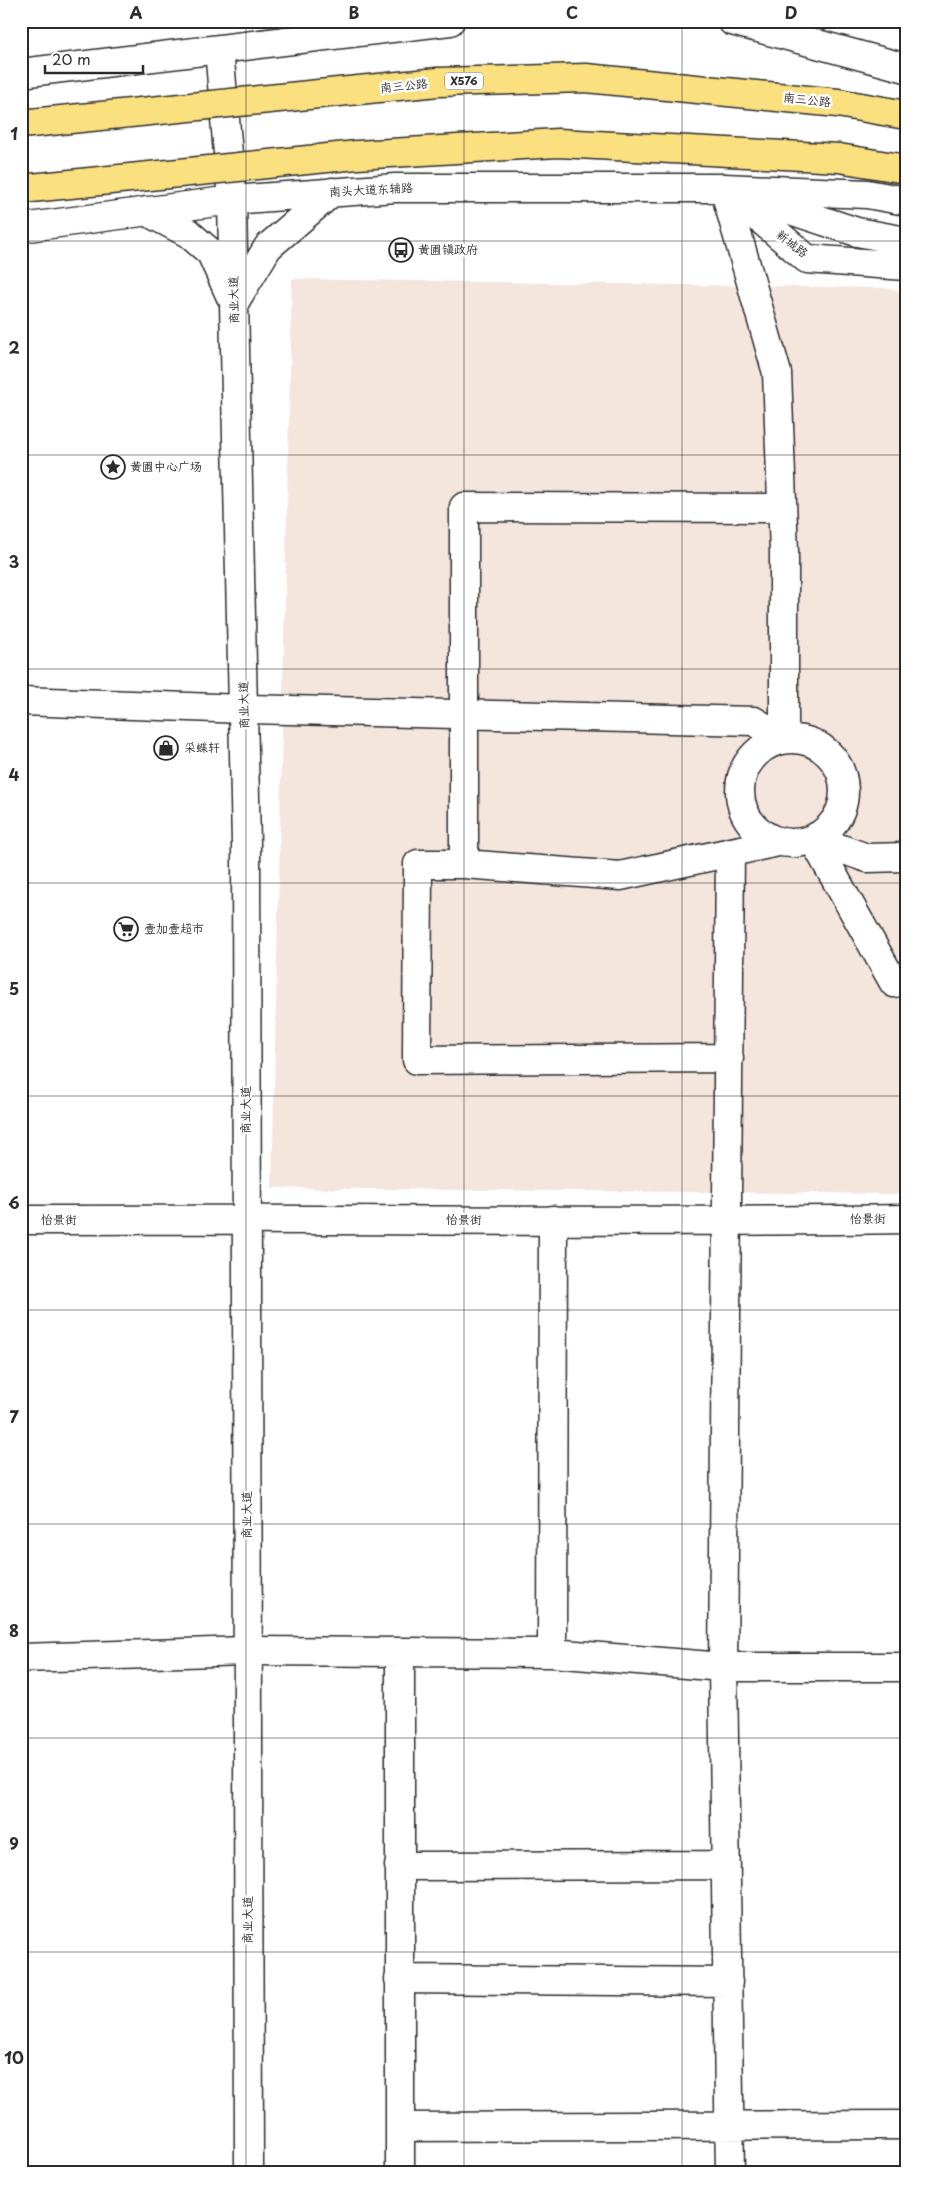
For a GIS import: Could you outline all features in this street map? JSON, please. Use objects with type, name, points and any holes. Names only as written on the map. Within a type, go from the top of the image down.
[{"type":"highway","name":"南三公路","points":[[21,124],[438,82],[586,78],[838,103],[906,115]]},
{"type":"highway","points":[[21,189],[357,155],[558,143],[838,158],[906,169]]},
{"type":"street","points":[[21,73],[450,21]]},
{"type":"street","points":[[732,21],[906,68]]},
{"type":"street","name":"商业大道","points":[[219,49],[232,200],[246,844],[249,2172]]},
{"type":"street","name":"南头大道东辅路","points":[[21,228],[232,200],[394,188],[724,188],[867,194],[906,201]]},
{"type":"street","points":[[724,188],[857,232],[906,241]]},
{"type":"street","points":[[724,188],[777,373],[782,508],[784,739]]},
{"type":"street","name":"新城路","points":[[724,188],[807,259],[906,266]]},
{"type":"street","points":[[234,303],[268,247],[332,192]]},
{"type":"street","points":[[146,211],[188,233],[211,253],[234,303]]},
{"type":"street","points":[[464,864],[464,507],[782,508]]},
{"type":"street","points":[[21,701],[244,710],[754,722],[784,739]]},
{"type":"street","points":[[728,1058],[417,1060],[418,864],[464,864],[620,876],[778,842],[796,843],[813,839],[828,829],[838,816],[844,800],[844,784],[840,768],[830,755],[817,745],[801,739],[784,739],[767,744],[753,755],[743,770],[739,788],[741,805],[749,821],[762,834],[778,842]]},
{"type":"street","points":[[813,839],[867,858],[906,857]]},
{"type":"street","points":[[813,839],[894,983]]},
{"type":"street","points":[[730,852],[723,1667],[730,2172]]},
{"type":"street","name":"怡景街","points":[[21,1220],[728,1221],[906,1219]]},
{"type":"street","points":[[552,1653],[553,1220]]},
{"type":"street","points":[[21,1658],[247,1651],[552,1653],[723,1667],[906,1667]]},
{"type":"street","points":[[400,1652],[400,2172]]},
{"type":"street","points":[[399,1866],[726,1865]]},
{"type":"street","points":[[399,1979],[728,1982]]},
{"type":"street","points":[[400,2127],[906,2125]]},
{"type":"shaded area","points":[[292,279],[885,288],[906,292],[906,1194],[272,1188]]},
{"type":"place","name":"黄圃镇政府","points":[[401,250]]},
{"type":"place","name":"黄圃中心广场","points":[[113,467]]},
{"type":"place","name":"采蝶轩","points":[[166,748]]},
{"type":"place","name":"壹加壹超市","points":[[126,929]]}]
